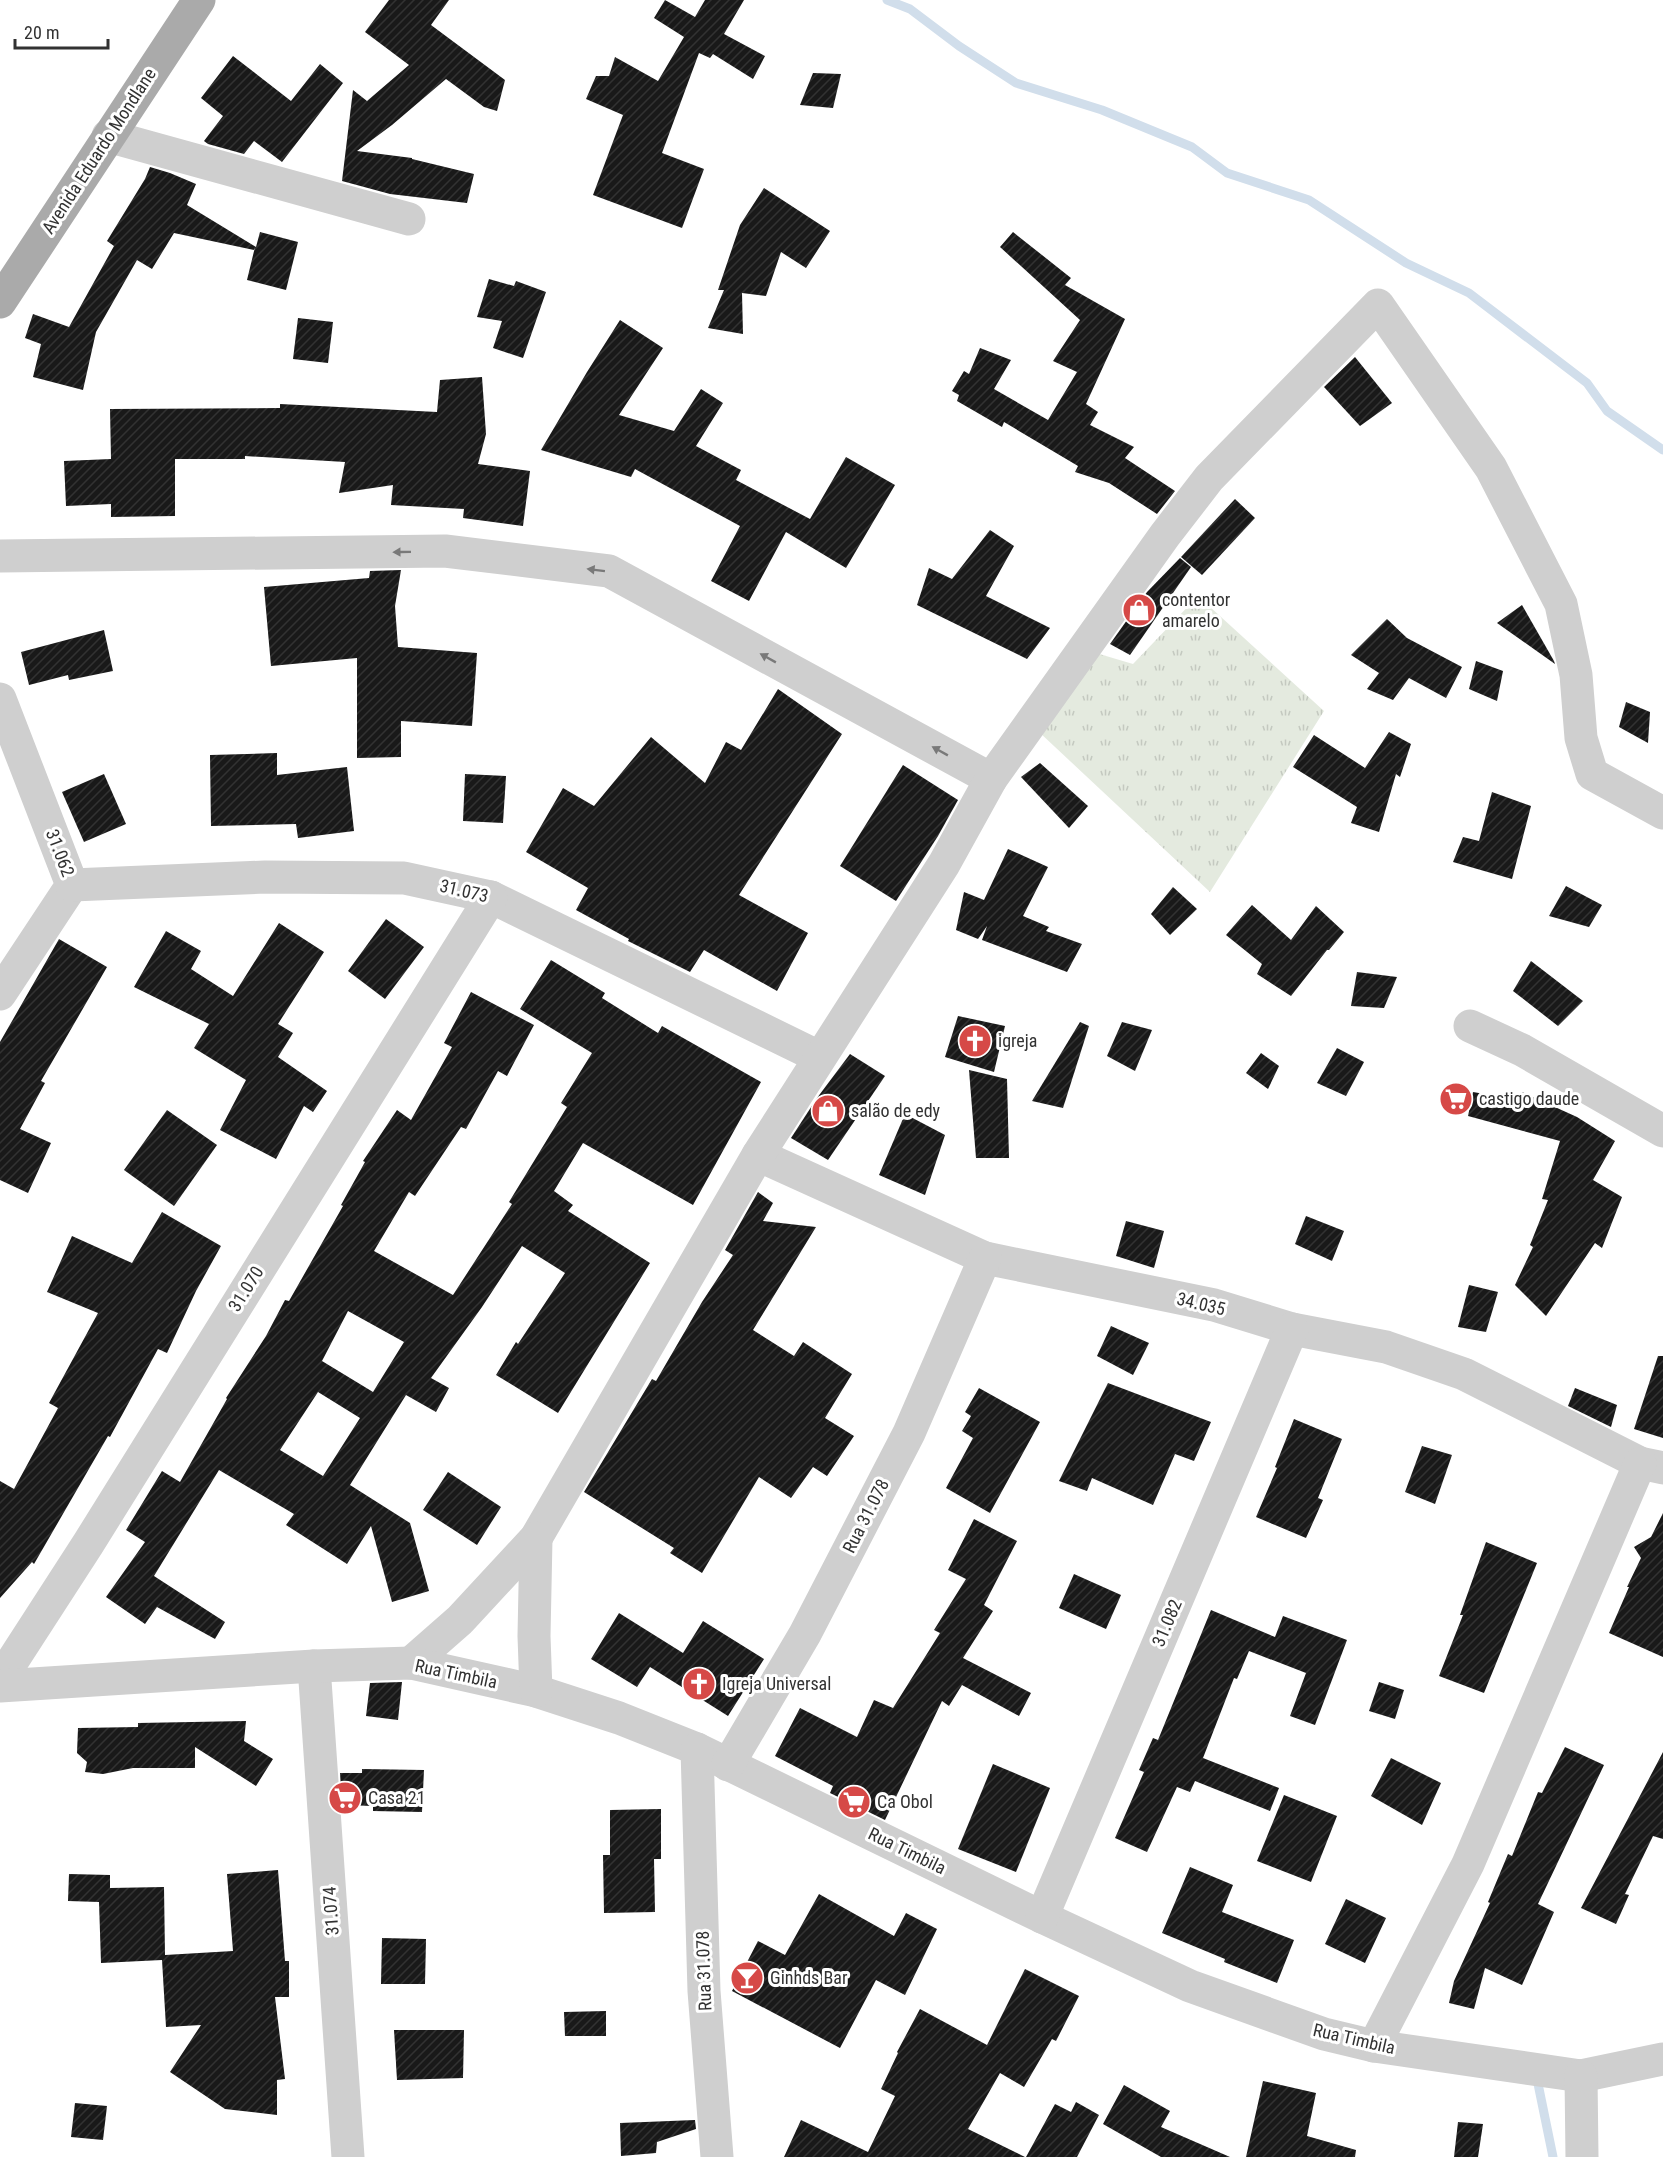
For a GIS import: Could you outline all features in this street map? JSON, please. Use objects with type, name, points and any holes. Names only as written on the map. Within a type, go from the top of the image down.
[{"type":"main road","name":"Avenida Eduardo Mondlane","points":[[0,302],[199,0]]},
{"type":"street","points":[[108,136],[409,219]]},
{"type":"street","points":[[411,1663],[460,1620],[536,1538],[758,1155],[944,864],[991,779],[1165,535],[1209,478],[1378,305],[1491,468],[1561,604],[1576,675],[1581,738],[1592,774],[1663,813]]},
{"type":"street","points":[[0,556],[445,551],[609,571],[991,779]]},
{"type":"street","name":"31.062","points":[[0,699],[72,885],[0,994]]},
{"type":"street","name":"31.073","points":[[72,885],[265,878],[404,878],[491,897],[819,1057]]},
{"type":"street","name":"31.070","points":[[0,1680],[88,1544],[491,897]]},
{"type":"street","points":[[1470,1026],[1522,1050],[1663,1131]]},
{"type":"street","name":"34.035","points":[[758,1155],[985,1258],[1214,1305],[1292,1329],[1386,1347],[1464,1374],[1652,1465]]},
{"type":"street","name":"Rua 31.078","points":[[728,1765],[805,1634],[909,1433],[985,1258]]},
{"type":"street","name":"31.082","points":[[1042,1917],[1292,1329]]},
{"type":"street","points":[[1374,2046],[1468,1864],[1652,1465]]},
{"type":"street","points":[[536,1538],[534,1636],[536,1691]]},
{"type":"street","name":"Rua Timbila","points":[[0,1686],[314,1666],[411,1663],[536,1691],[619,1718],[698,1749],[1042,1917],[1190,1986],[1297,2025],[1374,2046],[1581,2076],[1663,2060]]},
{"type":"street","name":"31.074","points":[[314,1666],[348,2157]]},
{"type":"street","name":"Rua 31.078","points":[[698,1749],[704,1991],[717,2157]]},
{"type":"street","points":[[1581,2076],[1582,2157]]},
{"type":"green space","points":[[1198,596],[1324,711],[1210,892],[1039,732],[1096,653],[1133,664]]},
{"type":"building","points":[[389,0],[449,0],[431,25],[505,80],[497,111],[484,107],[446,79],[357,151],[412,158],[474,174],[467,203],[390,194],[342,181],[353,90],[367,101],[409,65],[365,32]]},
{"type":"building","points":[[665,0],[695,17],[705,0],[744,0],[724,34],[765,56],[753,79],[713,54],[710,58],[699,53],[662,153],[704,169],[682,228],[593,195],[623,115],[586,99],[596,76],[609,76],[615,57],[658,81],[684,37],[654,18]]},
{"type":"building","points":[[233,56],[291,101],[320,64],[343,83],[282,162],[254,141],[244,154],[204,141],[223,116],[201,98]]},
{"type":"building","points":[[813,73],[841,74],[833,108],[800,105]]},
{"type":"building","points":[[150,167],[196,184],[187,205],[256,247],[260,232],[298,242],[286,290],[247,280],[255,247],[254,250],[174,233],[152,269],[137,260],[96,332],[83,390],[33,377],[41,344],[25,338],[33,314],[69,327],[114,246],[107,241]]},
{"type":"building","points":[[764,188],[830,231],[806,268],[781,252],[766,296],[742,293],[743,334],[708,328],[724,290],[718,290],[740,225]]},
{"type":"building","points":[[1013,232],[1071,278],[1065,285],[1125,319],[1086,404],[1098,412],[1090,425],[1134,447],[1125,458],[1175,491],[1157,514],[1109,483],[1075,472],[1078,466],[1004,422],[1002,427],[957,401],[959,395],[952,391],[964,371],[969,374],[980,348],[1011,360],[994,389],[1048,420],[1077,372],[1053,361],[1080,320],[1000,247]]},
{"type":"building","points":[[489,279],[514,286],[516,281],[546,292],[523,358],[493,348],[502,321],[477,317]]},
{"type":"building","points":[[298,318],[333,322],[328,363],[293,359]]},
{"type":"building","points":[[620,320],[663,348],[619,415],[674,431],[701,389],[723,403],[696,446],[741,470],[736,480],[810,519],[846,457],[895,485],[846,568],[786,532],[749,601],[711,581],[740,526],[635,469],[631,477],[541,450]]},
{"type":"building","points":[[1355,357],[1392,403],[1360,426],[1324,387]]},
{"type":"building","points":[[482,377],[486,434],[478,464],[530,471],[523,526],[463,518],[464,509],[391,505],[393,485],[339,493],[345,462],[245,456],[245,459],[175,459],[175,516],[111,517],[111,504],[66,506],[64,461],[111,459],[110,409],[280,408],[280,404],[437,412],[440,380]]},
{"type":"building","points":[[1235,499],[1255,518],[1202,575],[1181,557]]},
{"type":"building","points":[[990,530],[1014,546],[986,596],[1050,628],[1027,659],[917,605],[929,568],[952,579]]},
{"type":"building","points":[[1180,558],[1191,567],[1130,655],[1110,644],[1147,592]]},
{"type":"building","points":[[401,570],[395,606],[398,647],[477,653],[472,726],[401,721],[401,757],[357,758],[357,658],[271,666],[264,587],[369,578],[370,571]]},
{"type":"building","points":[[1522,605],[1554,661],[1555,664],[1497,623]]},
{"type":"building","points":[[1387,619],[1407,638],[1462,667],[1446,698],[1409,678],[1393,700],[1367,689],[1379,673],[1351,655]]},
{"type":"building","points":[[104,630],[113,671],[69,680],[68,675],[29,685],[21,652]]},
{"type":"building","points":[[1476,661],[1503,671],[1497,701],[1469,689]]},
{"type":"building","points":[[778,689],[842,734],[739,895],[808,933],[777,991],[704,950],[690,972],[628,941],[629,939],[576,910],[588,888],[526,852],[563,788],[594,806],[651,737],[705,783],[726,742],[741,750]]},
{"type":"building","points":[[1626,702],[1650,712],[1648,743],[1619,727]]},
{"type":"building","points":[[1389,732],[1411,744],[1400,777],[1396,774],[1379,832],[1351,823],[1357,807],[1293,767],[1314,735],[1365,768]]},
{"type":"building","points":[[277,753],[277,775],[347,767],[354,831],[298,838],[296,824],[211,826],[210,755]]},
{"type":"building","points":[[1040,763],[1088,806],[1069,828],[1021,777]]},
{"type":"building","points":[[903,765],[958,800],[896,901],[840,866]]},
{"type":"building","points":[[104,774],[126,824],[84,842],[62,792]]},
{"type":"building","points":[[465,774],[506,776],[503,823],[463,821]]},
{"type":"building","points":[[1492,792],[1531,806],[1512,879],[1453,862],[1463,837],[1479,841]]},
{"type":"building","points":[[1008,849],[1048,867],[1023,916],[1049,927],[1046,931],[1082,944],[1067,972],[982,940],[987,926],[978,939],[956,930],[964,892],[984,900]]},
{"type":"building","points":[[1566,886],[1602,905],[1589,927],[1549,916]]},
{"type":"building","points":[[1173,887],[1197,909],[1170,935],[1151,914]]},
{"type":"building","points":[[1252,905],[1291,940],[1316,906],[1344,932],[1291,996],[1257,974],[1262,964],[1226,935]]},
{"type":"building","points":[[386,919],[424,947],[385,999],[348,971]]},
{"type":"building","points":[[279,923],[324,952],[278,1024],[293,1033],[278,1057],[327,1091],[313,1112],[304,1106],[276,1159],[220,1130],[246,1080],[194,1048],[209,1024],[134,987],[166,931],[201,951],[191,969],[233,996]]},
{"type":"building","points":[[59,939],[107,967],[41,1081],[45,1083],[20,1129],[51,1143],[28,1193],[0,1180],[0,1042]]},
{"type":"building","points":[[551,960],[605,993],[602,998],[658,1033],[662,1026],[761,1082],[693,1205],[583,1143],[554,1191],[573,1205],[568,1211],[650,1263],[558,1413],[496,1375],[516,1342],[518,1344],[565,1273],[522,1246],[431,1378],[449,1388],[436,1412],[406,1395],[350,1485],[410,1523],[429,1591],[392,1602],[371,1526],[347,1564],[286,1525],[294,1514],[219,1470],[154,1576],[225,1622],[215,1639],[157,1607],[145,1624],[106,1597],[145,1542],[126,1530],[162,1471],[180,1482],[226,1398],[266,1336],[285,1300],[289,1301],[343,1206],[341,1205],[365,1162],[363,1161],[397,1110],[411,1120],[452,1047],[444,1043],[471,992],[534,1025],[507,1076],[498,1071],[466,1129],[461,1127],[415,1196],[409,1192],[374,1251],[453,1295],[512,1204],[509,1202],[567,1107],[561,1103],[592,1053],[520,1009]],"holes":[[[348,1311],[404,1342],[373,1392],[322,1361]],[[318,1392],[360,1418],[323,1476],[280,1450]]]},
{"type":"building","points":[[1531,961],[1583,1001],[1558,1026],[1513,991]]},
{"type":"building","points":[[1357,972],[1397,977],[1384,1008],[1351,1006]]},
{"type":"building","points":[[958,1016],[1005,1026],[994,1072],[945,1057]]},
{"type":"building","points":[[1080,1022],[1089,1026],[1063,1108],[1032,1101]]},
{"type":"building","points":[[1122,1022],[1152,1030],[1135,1071],[1107,1056]]},
{"type":"building","points":[[1337,1048],[1364,1062],[1346,1096],[1317,1083]]},
{"type":"building","points":[[1261,1053],[1279,1066],[1268,1089],[1246,1073]]},
{"type":"building","points":[[850,1054],[885,1076],[828,1160],[791,1138]]},
{"type":"building","points":[[969,1070],[1007,1079],[1009,1158],[976,1158]]},
{"type":"building","points":[[1473,1092],[1519,1100],[1522,1092],[1577,1117],[1615,1141],[1593,1180],[1622,1197],[1602,1248],[1595,1243],[1546,1316],[1515,1285],[1533,1247],[1530,1245],[1548,1200],[1542,1199],[1560,1141],[1468,1116]]},
{"type":"building","points":[[167,1110],[217,1145],[174,1206],[124,1170]]},
{"type":"building","points":[[905,1114],[945,1135],[925,1195],[879,1175]]},
{"type":"building","points":[[758,1192],[773,1203],[763,1221],[816,1227],[753,1330],[794,1356],[803,1342],[852,1374],[825,1418],[854,1436],[827,1476],[813,1467],[791,1498],[759,1477],[702,1573],[670,1553],[674,1548],[584,1492],[652,1379],[656,1381],[702,1302],[733,1255],[725,1250]]},
{"type":"building","points":[[162,1212],[221,1246],[196,1291],[167,1353],[158,1349],[110,1437],[108,1436],[34,1564],[32,1562],[0,1598],[0,1481],[14,1489],[58,1408],[49,1403],[98,1313],[47,1292],[72,1236],[132,1263]]},
{"type":"building","points":[[1306,1216],[1344,1231],[1332,1261],[1295,1244]]},
{"type":"building","points":[[1126,1221],[1164,1231],[1154,1268],[1116,1256]]},
{"type":"building","points":[[1469,1285],[1498,1292],[1486,1332],[1458,1327]]},
{"type":"building","points":[[1111,1326],[1149,1343],[1133,1375],[1097,1356]]},
{"type":"building","points":[[1658,1356],[1663,1356],[1663,1438],[1634,1429]]},
{"type":"building","points":[[1108,1383],[1211,1422],[1194,1461],[1175,1454],[1153,1505],[1092,1478],[1087,1491],[1059,1481]]},
{"type":"building","points":[[979,1388],[1040,1422],[990,1513],[946,1488],[973,1438],[962,1431],[971,1416],[965,1412]]},
{"type":"building","points":[[1575,1388],[1617,1405],[1611,1427],[1568,1406]]},
{"type":"building","points":[[1294,1419],[1342,1439],[1318,1498],[1323,1500],[1306,1538],[1256,1517],[1277,1468],[1275,1467]]},
{"type":"building","points":[[1422,1446],[1452,1455],[1435,1504],[1405,1492]]},
{"type":"building","points":[[448,1472],[501,1507],[477,1545],[423,1510]]},
{"type":"building","points":[[1663,1513],[1663,1657],[1609,1633],[1641,1558],[1634,1547],[1651,1537]]},
{"type":"building","points":[[974,1519],[1017,1541],[984,1605],[993,1611],[963,1658],[1031,1693],[1019,1716],[962,1685],[949,1706],[942,1701],[885,1820],[830,1793],[833,1786],[775,1756],[800,1708],[857,1737],[874,1700],[893,1708],[940,1633],[934,1630],[966,1579],[948,1570]]},
{"type":"building","points":[[1486,1542],[1537,1563],[1484,1693],[1439,1676],[1463,1615],[1460,1615]]},
{"type":"building","points":[[1074,1574],[1121,1595],[1106,1629],[1059,1608]]},
{"type":"building","points":[[1211,1610],[1275,1637],[1283,1616],[1347,1640],[1315,1725],[1290,1716],[1306,1673],[1249,1651],[1237,1679],[1234,1678],[1203,1758],[1279,1788],[1270,1811],[1195,1781],[1190,1792],[1177,1787],[1147,1852],[1115,1838],[1144,1772],[1139,1770],[1153,1738],[1158,1740]]},
{"type":"building","points":[[619,1613],[683,1653],[703,1621],[764,1659],[728,1716],[650,1667],[637,1687],[591,1659]]},
{"type":"building","points":[[402,1682],[398,1720],[366,1716],[370,1683]]},
{"type":"building","points":[[1379,1682],[1404,1690],[1395,1719],[1369,1711]]},
{"type":"building","points":[[246,1721],[244,1741],[273,1759],[256,1786],[195,1747],[195,1768],[133,1768],[103,1774],[85,1772],[87,1762],[77,1753],[78,1728],[138,1727],[138,1723]]},
{"type":"building","points":[[1565,1747],[1604,1765],[1538,1904],[1554,1912],[1522,1985],[1485,1968],[1474,2009],[1449,2003],[1454,1981],[1490,1903],[1488,1902],[1508,1854],[1512,1856],[1538,1792],[1542,1793]]},
{"type":"building","points":[[1663,1752],[1663,1839],[1653,1836],[1625,1894],[1629,1895],[1616,1924],[1581,1908]]},
{"type":"building","points":[[1391,1758],[1441,1783],[1422,1825],[1371,1796]]},
{"type":"building","points":[[993,1764],[1050,1788],[1016,1872],[958,1849]]},
{"type":"building","points":[[362,1769],[424,1770],[422,1812],[373,1811],[373,1806],[342,1805],[340,1773],[362,1773]]},
{"type":"building","points":[[1284,1795],[1337,1816],[1311,1882],[1257,1861]]},
{"type":"building","points":[[661,1809],[661,1859],[654,1859],[655,1912],[604,1913],[603,1855],[610,1855],[610,1810]]},
{"type":"building","points":[[1190,1867],[1233,1885],[1222,1912],[1294,1940],[1277,1983],[1224,1962],[1225,1959],[1162,1933]]},
{"type":"building","points":[[278,1870],[285,1961],[289,1961],[289,1997],[275,1997],[285,2079],[277,2080],[277,2115],[225,2109],[170,2072],[201,2025],[166,2027],[162,1960],[101,1963],[99,1902],[68,1901],[69,1874],[110,1875],[110,1888],[164,1887],[165,1955],[233,1951],[227,1874]]},
{"type":"building","points":[[819,1894],[894,1936],[906,1913],[937,1929],[905,1995],[876,1980],[840,2048],[732,1991],[758,1941],[785,1955]]},
{"type":"building","points":[[1346,1899],[1386,1918],[1365,1963],[1325,1944]]},
{"type":"building","points":[[382,1938],[426,1939],[425,1984],[381,1984]]},
{"type":"building","points":[[1025,1969],[1079,1996],[1056,2041],[1052,2039],[1024,2087],[1000,2073],[968,2129],[1025,2157],[784,2157],[801,2120],[868,2152],[895,2096],[881,2089],[897,2052],[920,2009],[987,2045]]},
{"type":"building","points":[[606,2011],[606,2036],[565,2036],[564,2012]]},
{"type":"building","points":[[394,2030],[464,2030],[463,2078],[397,2080]]},
{"type":"building","points":[[1263,2081],[1316,2093],[1307,2136],[1356,2150],[1355,2157],[1246,2157]]},
{"type":"building","points":[[1124,2085],[1170,2111],[1161,2127],[1230,2157],[1161,2157],[1103,2124]]},
{"type":"building","points":[[1076,2102],[1099,2115],[1077,2157],[1026,2157],[1055,2104],[1071,2112]]},
{"type":"building","points":[[75,2103],[107,2106],[103,2140],[71,2137]]},
{"type":"building","points":[[695,2120],[696,2129],[657,2142],[656,2153],[621,2156],[620,2123]]},
{"type":"building","points":[[1458,2122],[1483,2124],[1478,2157],[1454,2157]]},
{"type":"waterway","points":[[887,0],[910,9],[959,46],[1016,83],[1102,110],[1192,147],[1227,173],[1309,200],[1406,263],[1469,293],[1587,383],[1607,411],[1663,450]]},
{"type":"waterway","points":[[1536,2074],[1553,2157]]},
{"type":"place","name":"contentor amarelo","points":[[1139,610]]},
{"type":"place","name":"igreja","points":[[975,1041]]},
{"type":"place","name":"castigo daude","points":[[1456,1099]]},
{"type":"place","name":"salão de edy","points":[[828,1111]]},
{"type":"place","name":"Igreja Universal","points":[[699,1684]]},
{"type":"place","name":"Casa 21","points":[[345,1798]]},
{"type":"place","name":"Ca Obol","points":[[854,1802]]},
{"type":"place","name":"Ginhds Bar","points":[[747,1978]]}]
